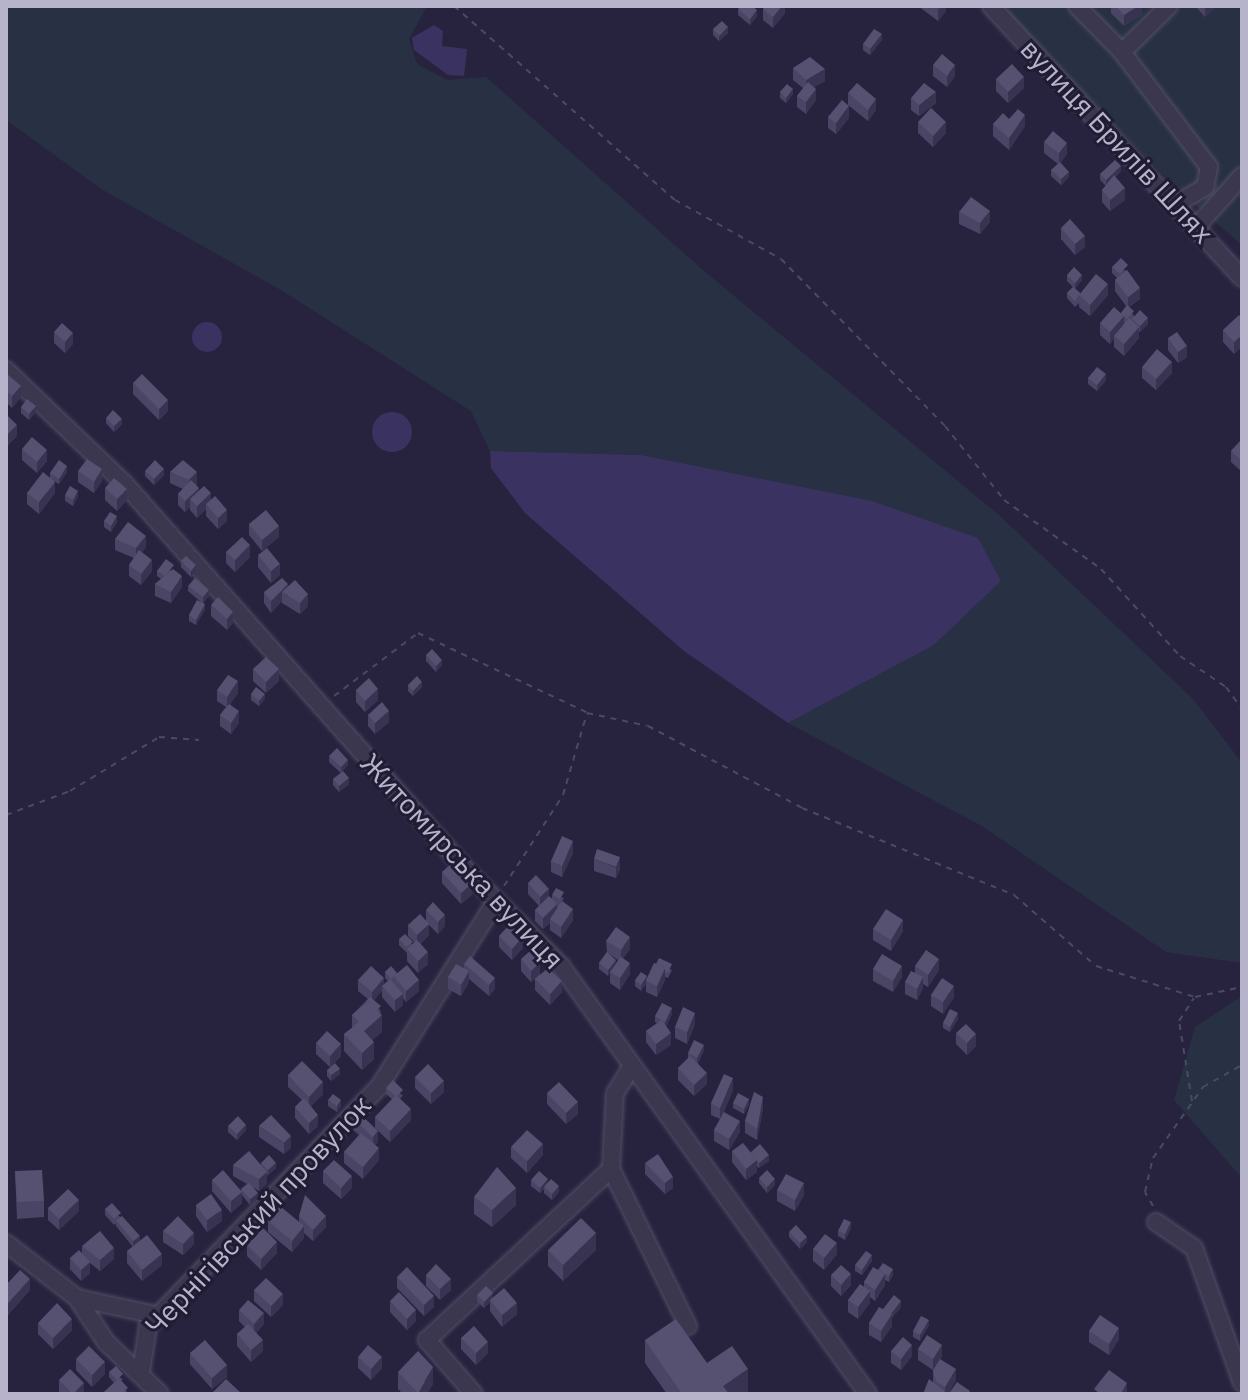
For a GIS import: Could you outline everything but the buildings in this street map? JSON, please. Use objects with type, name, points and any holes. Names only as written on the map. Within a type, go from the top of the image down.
[{"type":"street","name":"вулиця Брилів Шлях","points":[[991,6],[1178,203],[1242,278]]},
{"type":"street","points":[[1077,6],[1122,52],[1209,167],[1209,183],[1178,203]]},
{"type":"street","points":[[1122,52],[1169,6]]},
{"type":"street","points":[[1198,225],[1242,176]]},
{"type":"street","name":"Житомирська вулиця","points":[[6,370],[124,483],[324,711],[496,901],[561,966],[868,1394]]},
{"type":"street","name":"Чернігівський провулок","points":[[141,1372],[141,1340],[160,1316],[379,1087],[496,901]]},
{"type":"street","points":[[632,1066],[615,1093],[611,1169],[688,1326]]},
{"type":"street","points":[[474,1394],[427,1340],[611,1169]]},
{"type":"street","points":[[1156,1222],[1194,1248],[1242,1383]]},
{"type":"street","points":[[6,1243],[77,1298],[106,1342],[141,1372],[160,1394]]},
{"type":"street","points":[[77,1298],[160,1316]]},
{"type":"path","points":[[454,6],[675,200],[781,259],[945,426],[1004,500],[1101,569],[1180,656],[1226,687],[1242,709]]},
{"type":"path","points":[[324,711],[353,678],[418,633],[587,713],[648,726],[802,808],[1014,895],[1096,966],[1195,997],[1242,987]]},
{"type":"path","points":[[496,901],[563,795],[587,713]]},
{"type":"path","points":[[6,815],[70,791],[159,737],[199,740]]},
{"type":"path","points":[[1192,1102],[1179,1021],[1195,997]]},
{"type":"path","points":[[1156,1222],[1145,1192],[1153,1158],[1192,1102],[1218,1073],[1242,1065]]},
{"type":"shaded area","points":[[6,6],[427,6],[409,39],[417,64],[447,80],[486,77],[704,271],[1000,516],[1193,699],[1242,763],[1242,963],[1166,952],[982,826],[788,723],[934,645],[1001,581],[977,538],[871,501],[641,455],[490,451],[471,411],[281,290],[103,190],[6,120]]},
{"type":"shaded area","points":[[999,6],[1242,6],[1242,245],[1179,191]]},
{"type":"shaded area","points":[[434,25],[443,31],[442,46],[467,49],[464,76],[448,75],[414,50],[412,38]]},
{"type":"shaded area","points":[[207,322],[218,326],[222,337],[218,348],[207,352],[196,348],[192,337],[196,326]]},
{"type":"shaded area","points":[[392,412],[406,418],[412,432],[406,446],[392,452],[378,446],[372,432],[378,418]]},
{"type":"shaded area","points":[[490,451],[641,455],[872,501],[978,538],[1001,581],[934,645],[788,723],[684,651],[525,513],[491,468]]},
{"type":"shaded area","points":[[1242,996],[1242,1178],[1174,1100],[1195,1027]]}]
